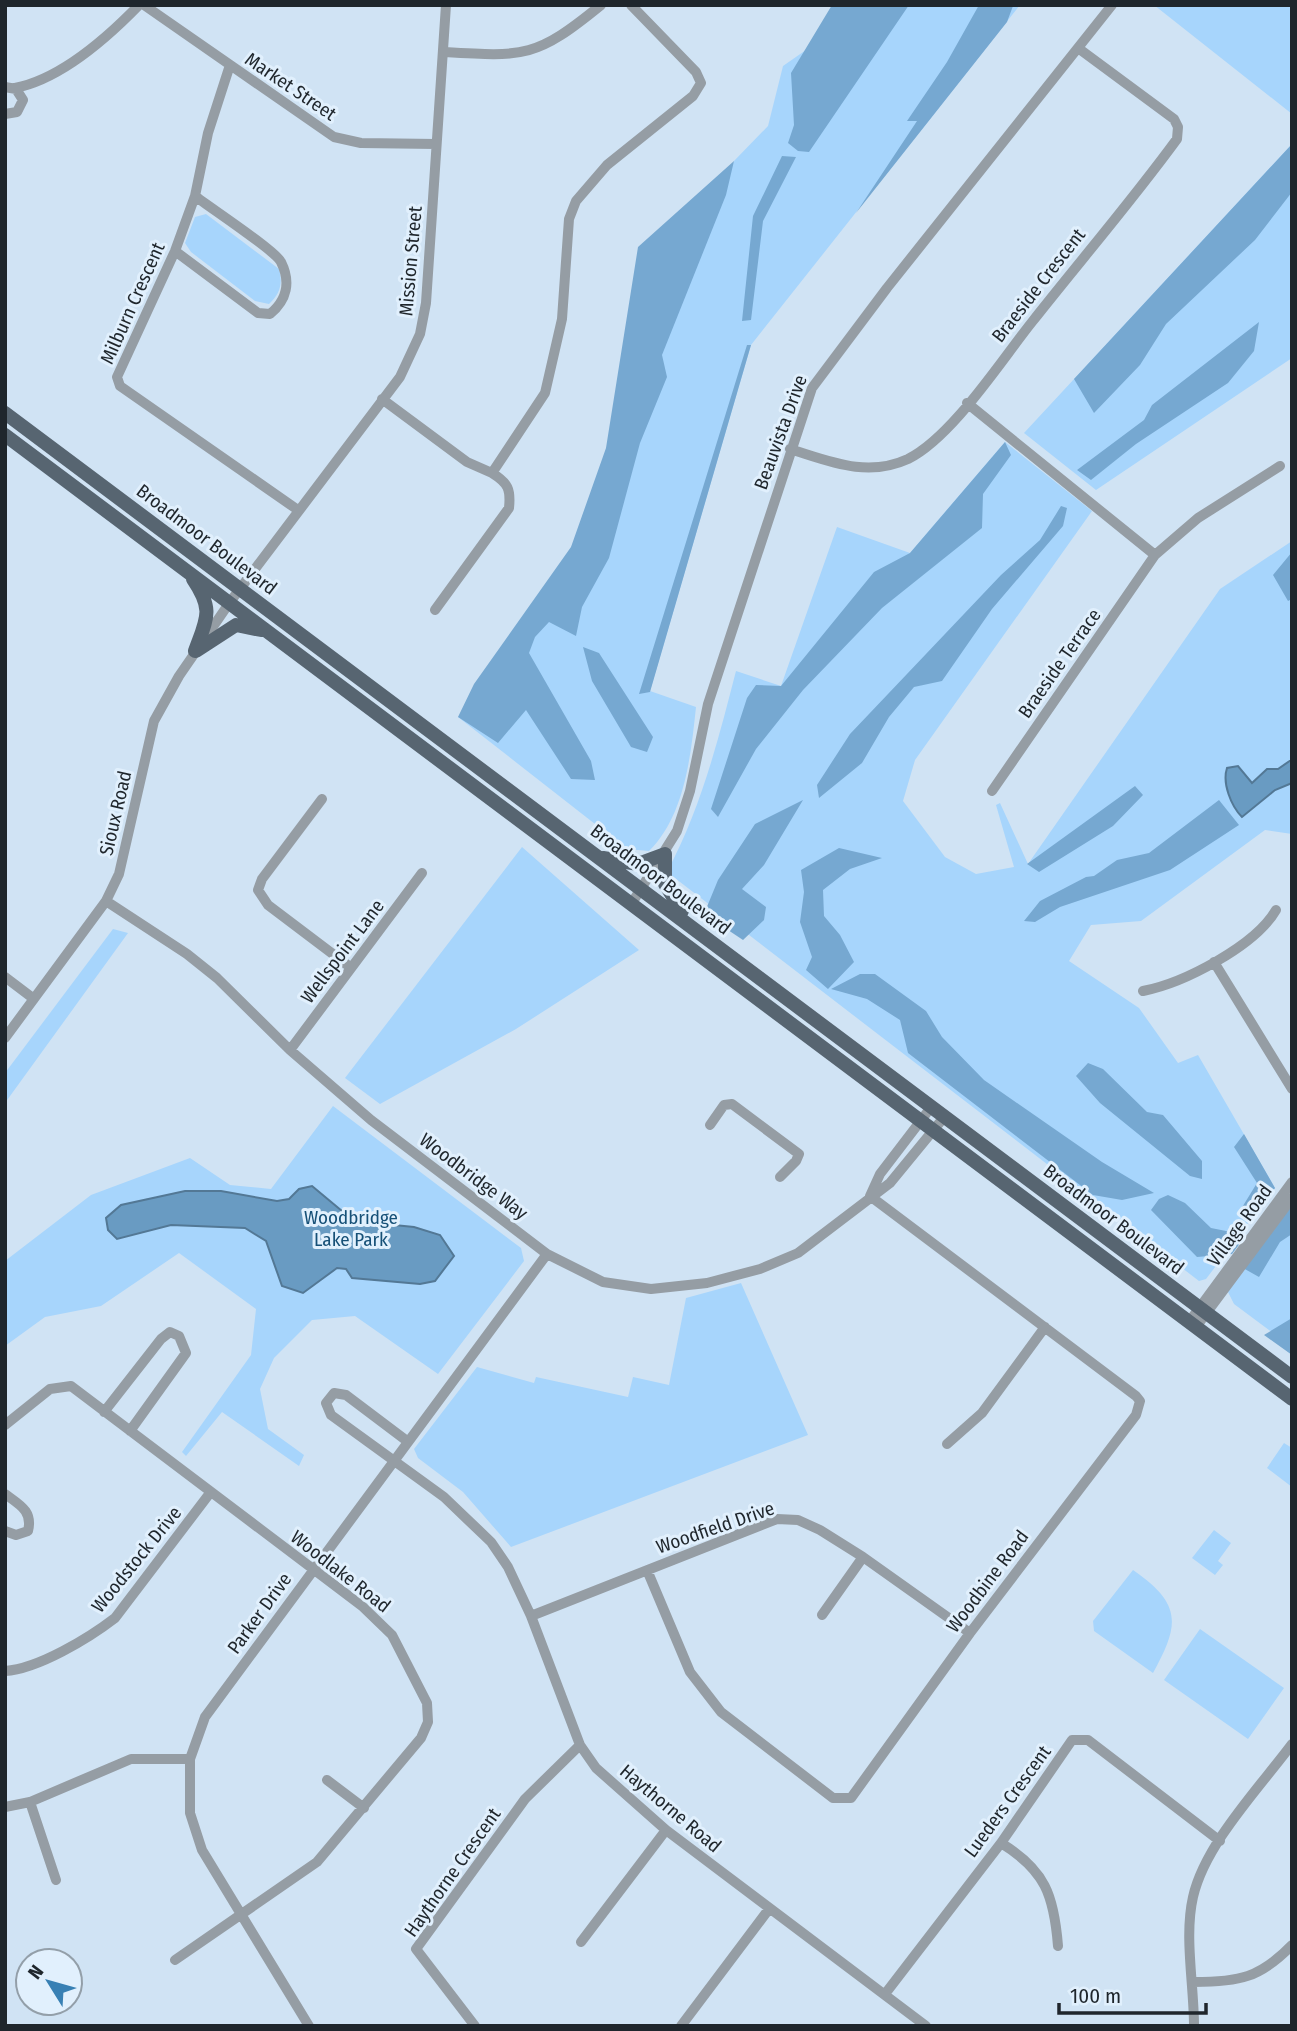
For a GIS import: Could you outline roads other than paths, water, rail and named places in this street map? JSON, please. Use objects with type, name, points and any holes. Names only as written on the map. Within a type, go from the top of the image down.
[{"type":"main road","name":"Broadmoor Boulevard","points":[[5,412],[1292,1377]]},
{"type":"main road","name":"Broadmoor Boulevard","points":[[5,435],[1292,1399]]},
{"type":"main road","points":[[5,442],[29,453]]},
{"type":"main road","points":[[172,559],[191,577],[208,605],[207,616],[194,652]]},
{"type":"main road","points":[[194,652],[236,625],[251,626],[282,640]]},
{"type":"main road","points":[[599,857],[638,864],[665,854],[668,891],[700,931]]},
{"type":"street","name":"Market Street","points":[[142,5],[334,137],[361,143],[436,144]]},
{"type":"street","points":[[5,114],[18,112],[31,86],[87,51],[142,5]]},
{"type":"street","name":"Mission Street","points":[[241,587],[400,377],[420,334],[426,303],[446,5]]},
{"type":"street","points":[[443,52],[502,55],[529,52],[562,37],[601,5]]},
{"type":"street","points":[[492,473],[545,393],[562,319],[569,219],[576,201],[607,165],[694,96],[701,83],[696,72],[631,5]]},
{"type":"street","name":"Beauvista Drive","points":[[632,903],[677,831],[690,791],[708,705],[790,449],[820,374],[1112,5]]},
{"type":"street","name":"Braeside Crescent","points":[[790,449],[849,468],[879,467],[906,460],[924,449],[967,403],[1177,139],[1178,127],[1174,119],[1078,48]]},
{"type":"street","name":"Milburn Crescent","points":[[230,65],[208,133],[195,197],[175,251],[117,377],[120,386],[298,510]]},
{"type":"street","points":[[8,87],[31,86]]},
{"type":"street","points":[[8,87],[23,100]]},
{"type":"street","points":[[175,251],[258,313],[271,314],[281,305],[288,285],[281,260],[195,197]]},
{"type":"street","points":[[382,399],[467,462],[506,482],[511,492],[509,508],[436,610]]},
{"type":"street","points":[[967,403],[1155,555]]},
{"type":"street","name":"Braeside Terrace","points":[[992,791],[1155,555],[1198,518],[1280,466]]},
{"type":"street","name":"Sioux Road","points":[[5,1038],[106,901],[118,874],[154,722],[194,652],[241,587]]},
{"type":"street","points":[[322,799],[262,879],[258,890],[268,905],[350,967]]},
{"type":"street","name":"Wellspoint Lane","points":[[290,1050],[422,873]]},
{"type":"street","name":"Woodbridge Way","points":[[106,901],[187,954],[217,978],[290,1050],[371,1120],[547,1254],[584,1275],[629,1287],[651,1289],[707,1283],[761,1269],[798,1253],[890,1183],[945,1116]]},
{"type":"street","points":[[1143,991],[1172,984],[1214,962],[1259,932],[1276,910]]},
{"type":"street","points":[[1214,962],[1292,1089]]},
{"type":"street","points":[[5,977],[34,999]]},
{"type":"street","points":[[710,1125],[724,1105],[733,1104],[799,1154],[780,1177]]},
{"type":"street","name":"Woodbridge Way","points":[[870,1196],[880,1174],[932,1106]]},
{"type":"street","name":"Village Road","points":[[1203,1310],[1292,1182]]},
{"type":"street","name":"Woodbine Road","points":[[647,1570],[690,1672],[721,1712],[833,1798],[851,1798],[1139,1407],[1136,1396],[870,1196]]},
{"type":"street","name":"Village Road","points":[[1192,1324],[1292,1198]]},
{"type":"street","name":"Parker Drive","points":[[307,2025],[202,1850],[190,1813],[190,1759],[205,1717],[547,1254]]},
{"type":"street","points":[[947,1444],[982,1413],[1045,1327]]},
{"type":"street","points":[[104,1412],[161,1339],[170,1332],[179,1336],[186,1353],[130,1431]]},
{"type":"street","name":"Woodlake Road","points":[[5,1425],[50,1389],[62,1385],[71,1386],[362,1606],[392,1635],[427,1703],[428,1722],[421,1738],[317,1862],[175,1960]]},
{"type":"street","name":"Haythorne Road","points":[[407,1441],[346,1395],[334,1393],[329,1396],[326,1403],[331,1415],[444,1497],[491,1542],[508,1567],[531,1616],[580,1745],[596,1768],[666,1830],[926,2026]]},
{"type":"street","name":"Woodstock Drive","points":[[5,1671],[38,1661],[94,1633],[115,1618],[210,1493]]},
{"type":"street","points":[[5,1494],[30,1516],[28,1531],[16,1535],[5,1531]]},
{"type":"street","name":"Woodfield Drive","points":[[531,1616],[777,1519],[799,1520],[863,1556],[970,1633]]},
{"type":"street","points":[[822,1615],[863,1556]]},
{"type":"street","name":"Lueders Crescent","points":[[885,1994],[1000,1843],[1072,1740],[1082,1738],[1220,1841]]},
{"type":"street","points":[[1194,2026],[1190,1942],[1193,1896],[1220,1841],[1292,1744]]},
{"type":"street","name":"Haythorne Crescent","points":[[475,2026],[416,1949],[525,1799],[580,1745]]},
{"type":"street","points":[[5,1807],[30,1802],[131,1759],[190,1759]]},
{"type":"street","points":[[327,1780],[364,1808]]},
{"type":"street","points":[[30,1802],[56,1880]]},
{"type":"street","points":[[581,1942],[666,1830]]},
{"type":"street","points":[[1000,1843],[1018,1853],[1048,1888],[1055,1912],[1058,1945]]},
{"type":"street","points":[[681,2026],[769,1909]]},
{"type":"street","points":[[1194,1982],[1245,1978],[1272,1966],[1292,1945]]},
{"type":"park label","name":"Woodbridge Lake Park","points":[[351,1228]]}]
